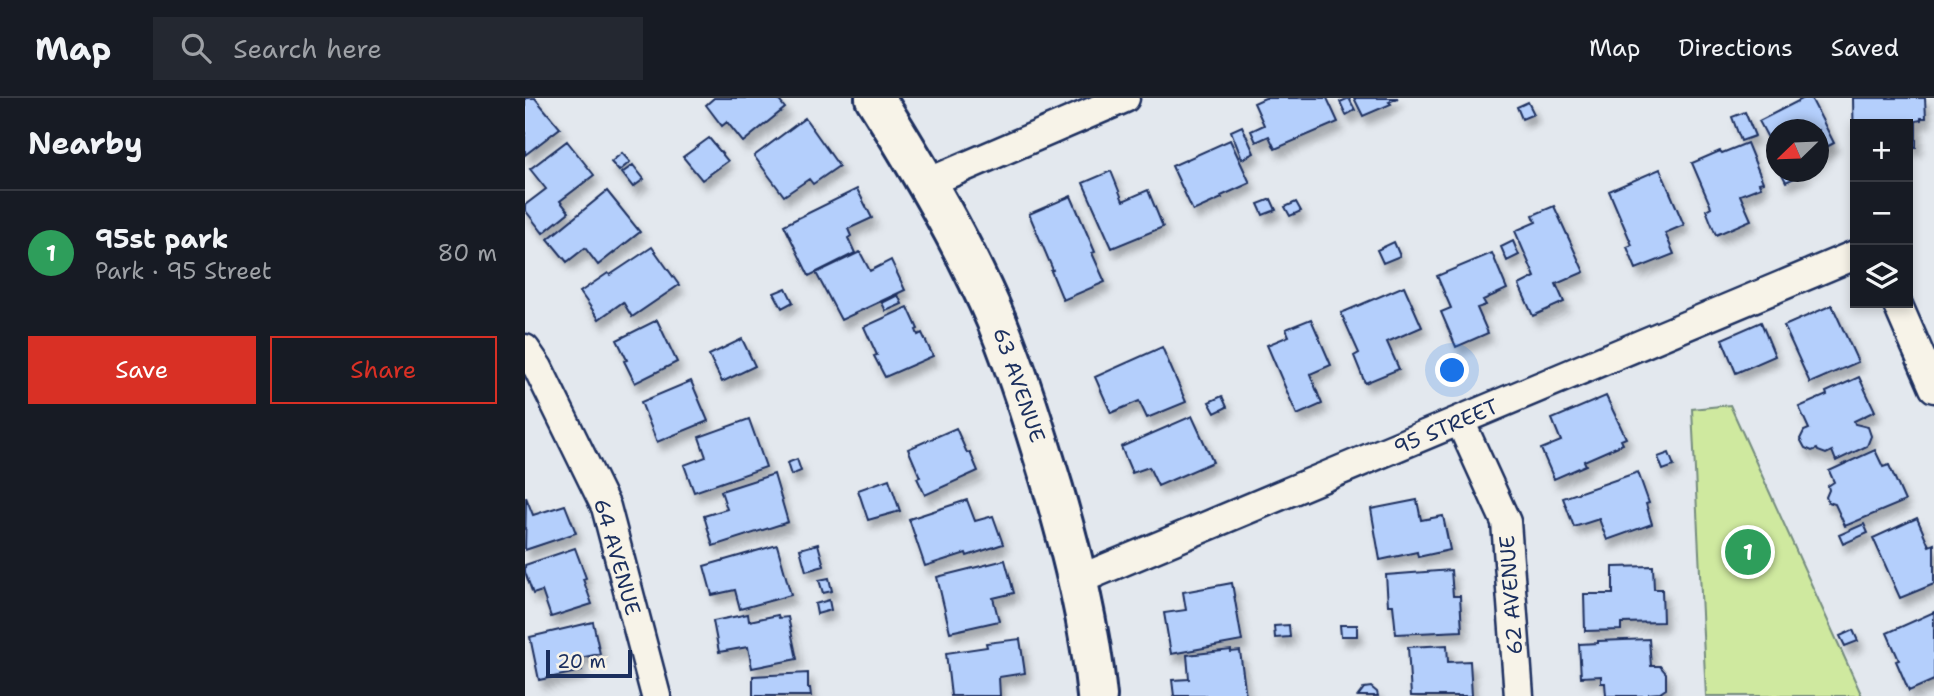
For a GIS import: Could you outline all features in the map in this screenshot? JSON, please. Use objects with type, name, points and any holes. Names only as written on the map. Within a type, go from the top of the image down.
[{"type":"street","name":"63 AVENUE","points":[[875,98],[927,183],[978,280],[1014,364],[1033,420],[1078,580],[1094,663],[1097,696]]},
{"type":"street","points":[[927,183],[1125,98]]},
{"type":"street","name":"95 STREET","points":[[1078,580],[1850,257]]},
{"type":"street","points":[[1899,308],[1934,388]]},
{"type":"street","name":"64 AVENUE","points":[[525,349],[538,368],[606,507],[656,696]]},
{"type":"street","name":"62 AVENUE","points":[[1460,421],[1506,522],[1519,696]]},
{"type":"green space","points":[[1730,405],[1862,696],[1706,696],[1692,409]]},
{"type":"building","points":[[525,98],[535,98],[560,128],[525,155]]},
{"type":"building","points":[[714,98],[777,98],[785,108],[743,142],[727,122],[722,126],[706,105]]},
{"type":"building","points":[[1265,98],[1327,98],[1338,122],[1275,149],[1269,136],[1256,142],[1251,131],[1264,125],[1254,103]]},
{"type":"building","points":[[1349,98],[1355,110],[1346,115],[1340,102]]},
{"type":"building","points":[[1354,98],[1398,98],[1389,102],[1391,104],[1363,116]]},
{"type":"building","points":[[1804,98],[1811,98],[1822,119],[1766,119],[1766,134],[1759,121]]},
{"type":"building","points":[[1853,98],[1925,98],[1926,118],[1916,121],[1916,147],[1913,147],[1913,119],[1853,119]]},
{"type":"building","points":[[1528,102],[1534,114],[1522,119],[1517,107]]},
{"type":"building","points":[[1745,112],[1755,136],[1741,141],[1732,117]]},
{"type":"building","points":[[805,118],[839,166],[813,184],[809,179],[784,196],[754,156]]},
{"type":"building","points":[[1242,126],[1254,153],[1242,159],[1231,131]]},
{"type":"building","points":[[1829,133],[1834,143],[1829,146]]},
{"type":"building","points":[[709,138],[728,161],[702,180],[683,157]]},
{"type":"building","points":[[1230,140],[1250,183],[1193,211],[1172,166]]},
{"type":"building","points":[[567,141],[594,175],[560,201],[569,212],[543,233],[525,210],[525,205],[546,189],[530,169]]},
{"type":"building","points":[[1747,143],[1763,182],[1759,183],[1761,187],[1740,195],[1751,220],[1716,235],[1706,210],[1711,207],[1692,163]]},
{"type":"building","points":[[622,153],[630,162],[619,171],[611,162]]},
{"type":"building","points":[[633,165],[644,179],[633,187],[622,173]]},
{"type":"building","points":[[1660,169],[1684,225],[1665,233],[1674,254],[1636,269],[1627,247],[1632,245],[1609,191]]},
{"type":"building","points":[[1111,171],[1123,201],[1148,190],[1163,227],[1112,248],[1083,183]]},
{"type":"building","points":[[857,189],[872,218],[848,229],[851,236],[848,238],[855,253],[809,276],[784,225]]},
{"type":"building","points":[[607,191],[640,232],[598,265],[585,248],[567,262],[548,239]]},
{"type":"building","points":[[1071,196],[1105,282],[1063,300],[1029,214]]},
{"type":"building","points":[[1271,199],[1276,210],[1263,215],[1258,204]]},
{"type":"building","points":[[1296,202],[1301,211],[1290,216],[1285,207]]},
{"type":"building","points":[[1554,206],[1584,272],[1556,284],[1564,302],[1533,316],[1519,285],[1535,277],[1515,231],[1536,222],[1533,215]]},
{"type":"building","points":[[1513,241],[1519,255],[1507,261],[1501,247]]},
{"type":"building","points":[[1394,242],[1400,256],[1383,263],[1377,250]]},
{"type":"building","points":[[652,247],[679,285],[632,317],[623,302],[599,319],[580,292]]},
{"type":"building","points":[[860,252],[870,271],[891,260],[905,290],[841,320],[816,273]]},
{"type":"building","points":[[1492,253],[1507,289],[1483,300],[1486,305],[1477,308],[1488,333],[1456,347],[1441,312],[1451,308],[1437,276]]},
{"type":"building","points":[[1404,286],[1422,327],[1387,342],[1399,369],[1365,383],[1354,356],[1359,353],[1341,313]]},
{"type":"building","points":[[786,288],[793,302],[782,308],[774,293]]},
{"type":"building","points":[[898,295],[902,304],[886,311],[882,303]]},
{"type":"building","points":[[1832,305],[1858,362],[1810,383],[1784,326]]},
{"type":"building","points":[[908,307],[918,335],[922,333],[933,356],[885,377],[864,327]]},
{"type":"building","points":[[1311,319],[1331,365],[1310,374],[1322,404],[1297,415],[1267,345],[1289,336],[1286,329]]},
{"type":"building","points":[[657,320],[677,362],[635,383],[617,340]]},
{"type":"building","points":[[1761,322],[1775,356],[1736,373],[1722,339]]},
{"type":"building","points":[[742,339],[755,366],[722,382],[709,355]]},
{"type":"building","points":[[1162,347],[1186,402],[1147,418],[1139,401],[1111,413],[1095,377]]},
{"type":"building","points":[[1859,377],[1875,411],[1854,421],[1855,424],[1868,427],[1871,436],[1867,446],[1836,461],[1832,451],[1826,454],[1817,449],[1812,451],[1805,448],[1800,439],[1804,431],[1809,429],[1799,407]]},
{"type":"building","points":[[691,381],[708,421],[657,442],[641,402]]},
{"type":"building","points":[[1222,396],[1227,407],[1215,413],[1209,402]]},
{"type":"building","points":[[1606,396],[1626,438],[1621,440],[1623,444],[1584,461],[1586,465],[1554,479],[1541,449],[1561,441],[1552,419]]},
{"type":"building","points":[[1192,416],[1213,462],[1158,486],[1149,467],[1132,473],[1121,447]]},
{"type":"building","points":[[749,419],[766,467],[694,492],[684,465],[706,457],[699,437]]},
{"type":"building","points":[[956,428],[978,471],[925,495],[908,449]]},
{"type":"building","points":[[1875,450],[1883,467],[1889,465],[1905,501],[1845,526],[1835,504],[1828,502],[1826,497],[1828,486],[1834,482],[1829,471]]},
{"type":"building","points":[[1669,453],[1674,466],[1663,470],[1658,457]]},
{"type":"building","points":[[797,459],[801,471],[791,475],[787,463]]},
{"type":"building","points":[[1638,472],[1649,503],[1646,504],[1652,524],[1607,540],[1599,519],[1574,527],[1563,498]]},
{"type":"building","points":[[774,474],[788,522],[713,546],[704,516],[727,509],[721,491]]},
{"type":"building","points":[[889,479],[900,511],[868,520],[858,490]]},
{"type":"building","points":[[526,497],[533,515],[565,505],[576,533],[525,550]]},
{"type":"building","points":[[967,500],[975,521],[993,516],[1003,544],[925,566],[909,519]]},
{"type":"building","points":[[1417,500],[1421,520],[1443,516],[1450,550],[1418,557],[1417,552],[1380,560],[1371,509]]},
{"type":"building","points":[[1917,518],[1929,546],[1934,544],[1934,584],[1900,598],[1873,538]]},
{"type":"building","points":[[1864,524],[1868,533],[1843,544],[1839,535]]},
{"type":"building","points":[[818,544],[824,566],[806,571],[800,549]]},
{"type":"building","points":[[777,545],[791,595],[740,609],[735,590],[712,595],[704,566]]},
{"type":"building","points":[[575,548],[592,604],[551,617],[542,591],[533,594],[525,565]]},
{"type":"building","points":[[1005,560],[1014,593],[993,598],[999,621],[950,632],[937,577]]},
{"type":"building","points":[[1653,566],[1654,589],[1662,589],[1663,622],[1621,623],[1621,630],[1585,631],[1584,594],[1613,594],[1613,567]]},
{"type":"building","points":[[1451,570],[1453,596],[1460,596],[1462,631],[1396,634],[1393,605],[1388,605],[1386,575]]},
{"type":"building","points":[[829,578],[832,591],[823,593],[819,580]]},
{"type":"building","points":[[1232,583],[1242,641],[1171,654],[1164,613],[1186,610],[1183,592]]},
{"type":"building","points":[[829,600],[831,610],[817,614],[815,604]]},
{"type":"building","points":[[1934,612],[1934,680],[1909,691],[1887,633]]},
{"type":"building","points":[[748,614],[749,621],[778,615],[779,618],[788,617],[797,659],[752,668],[748,647],[719,652],[713,621]]},
{"type":"building","points":[[593,622],[600,654],[579,658],[582,671],[539,680],[530,637]]},
{"type":"building","points":[[1289,625],[1290,637],[1275,638],[1274,626]]},
{"type":"building","points":[[1340,625],[1357,625],[1357,636],[1341,636]]},
{"type":"building","points":[[1853,630],[1858,641],[1845,646],[1840,636]]},
{"type":"building","points":[[1020,639],[1025,673],[999,677],[1000,696],[951,696],[946,653],[987,647],[986,643]]},
{"type":"building","points":[[1649,639],[1651,666],[1660,666],[1666,673],[1666,689],[1660,693],[1649,696],[1606,696],[1605,683],[1601,683],[1601,676],[1581,677],[1579,644]]},
{"type":"building","points":[[1447,645],[1448,662],[1470,661],[1472,696],[1411,696],[1408,647]]},
{"type":"building","points":[[1240,651],[1246,696],[1174,696],[1172,680],[1189,679],[1187,655]]},
{"type":"building","points":[[808,673],[811,696],[753,696],[753,676]]},
{"type":"building","points":[[1371,687],[1378,696],[1358,696],[1364,688]]},
{"type":"place","name":"95st park","points":[[1748,552]]}]
